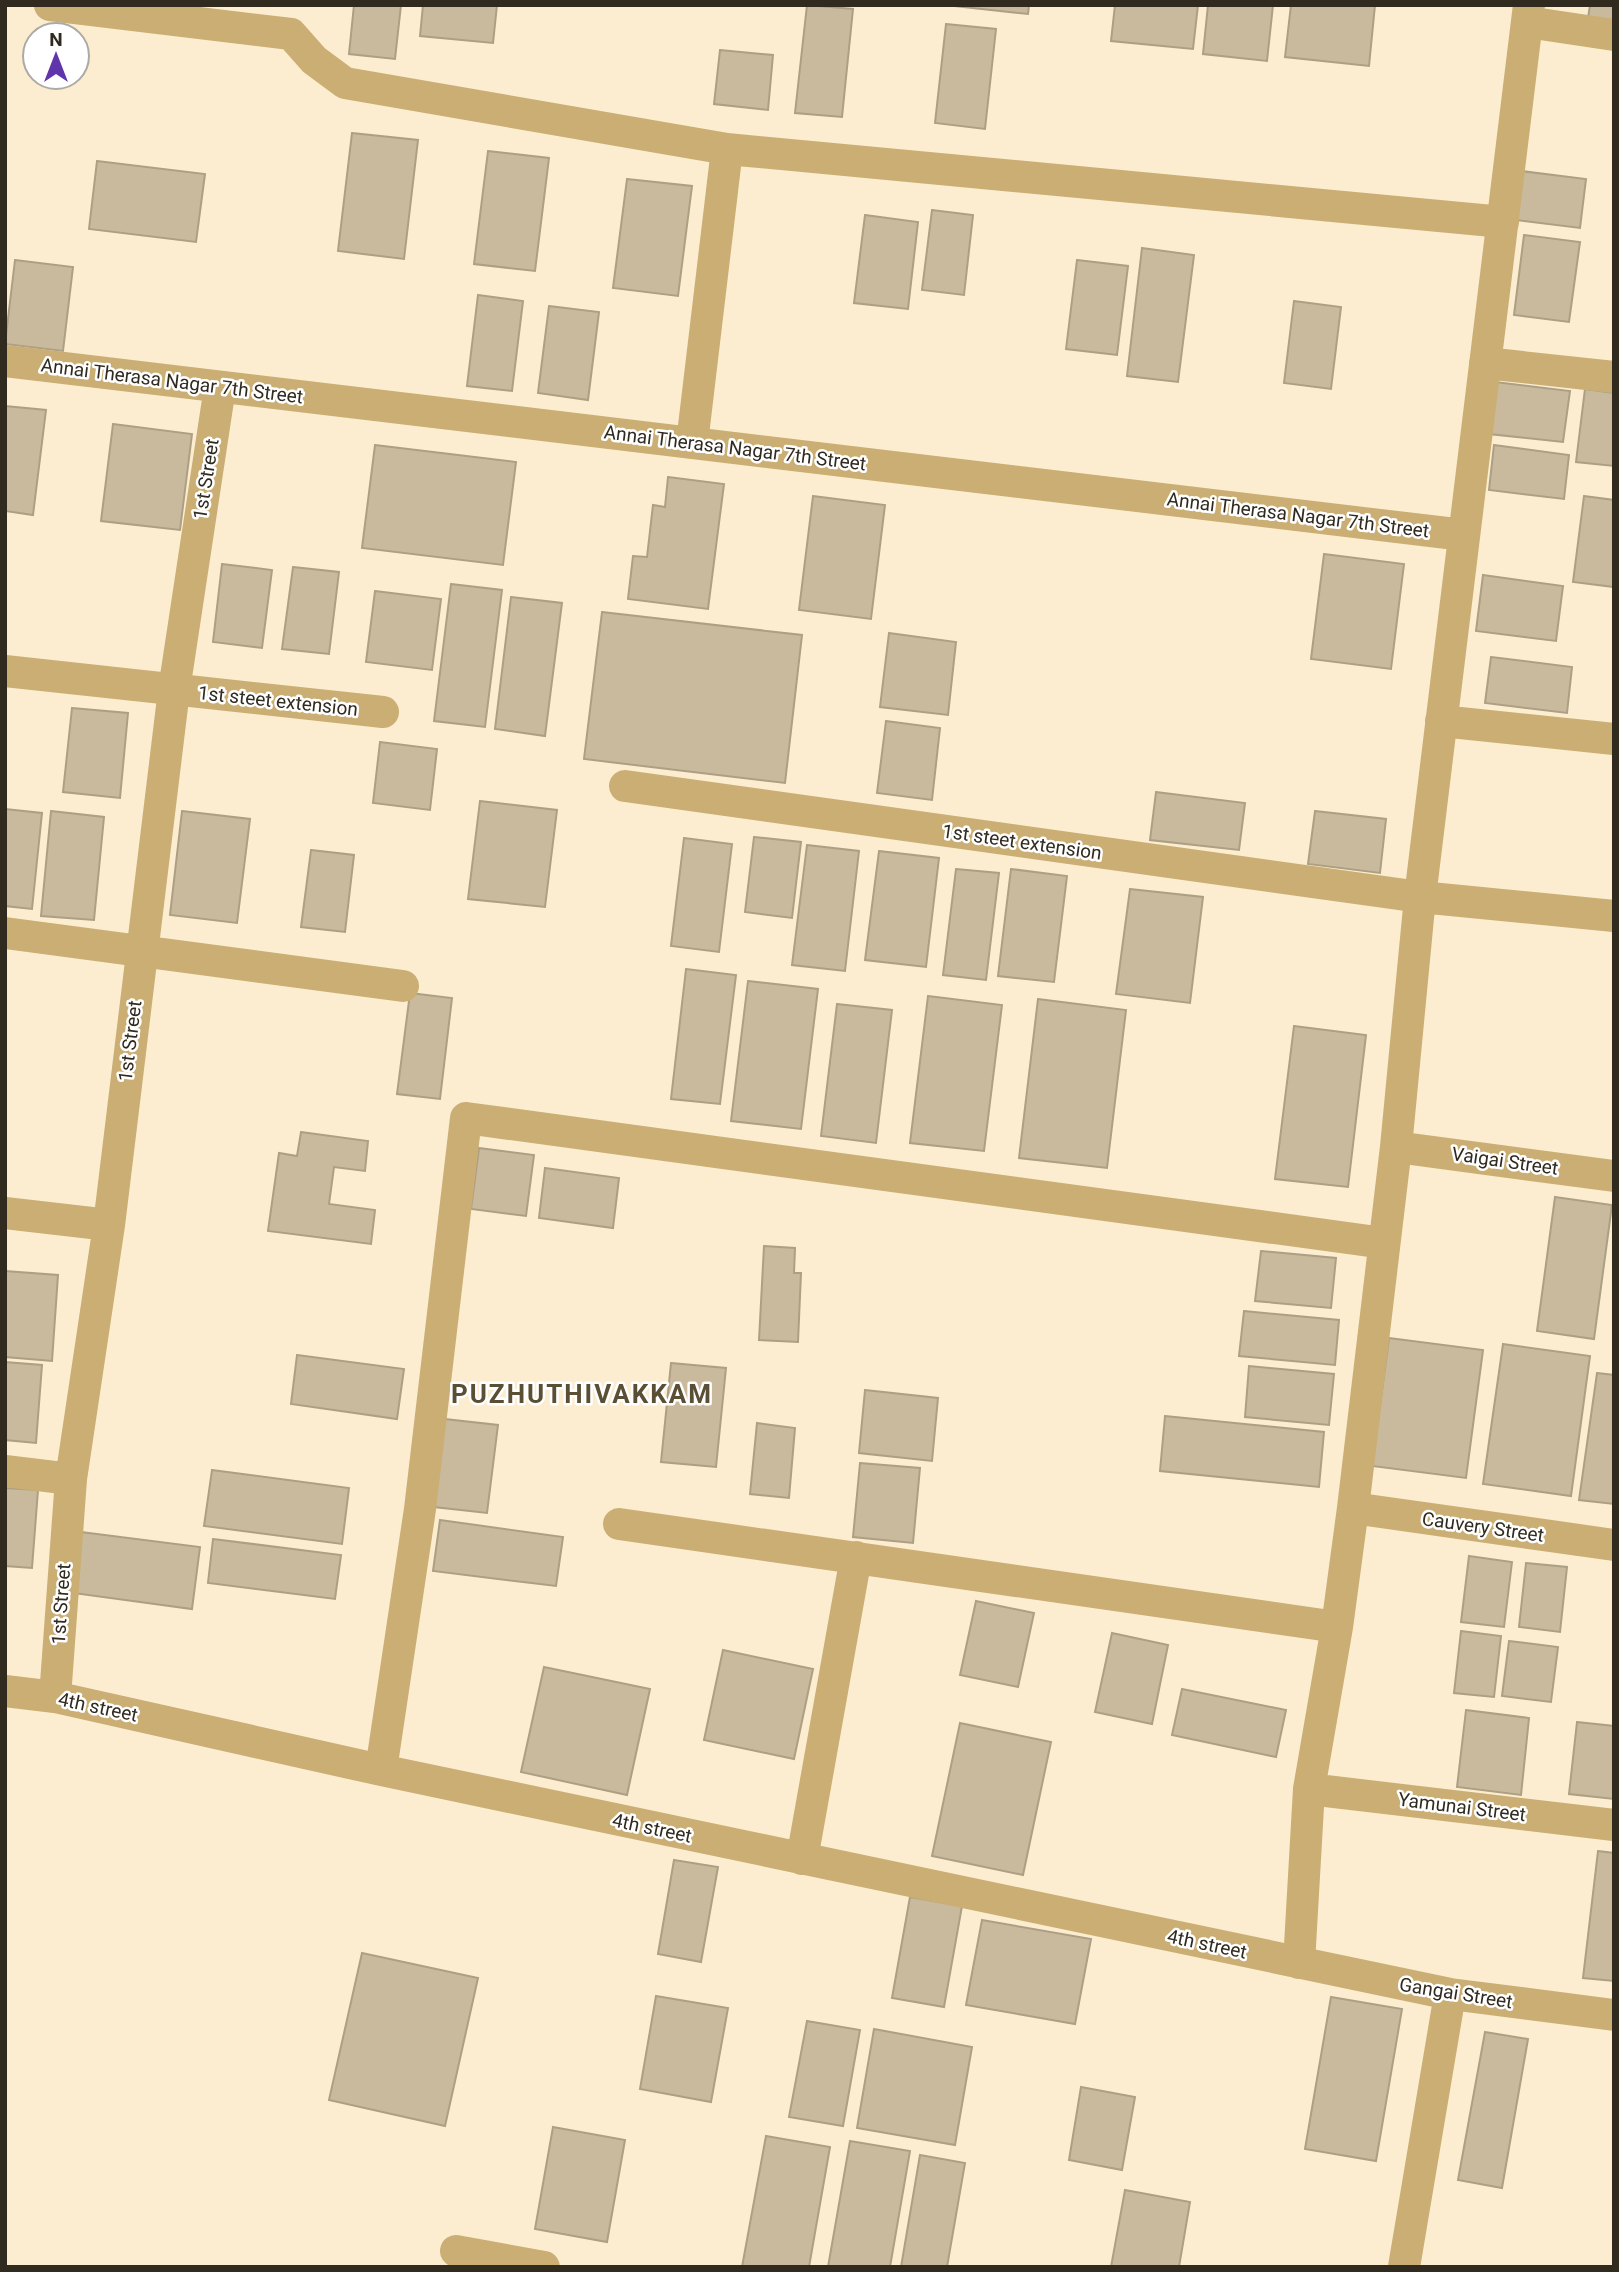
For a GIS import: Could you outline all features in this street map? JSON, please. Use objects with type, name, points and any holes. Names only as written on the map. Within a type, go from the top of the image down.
[{"type":"street","points":[[50,5],[291,34],[314,60],[345,83],[727,149],[1503,222]]},
{"type":"street","points":[[1299,1963],[1309,1789],[1337,1627],[1353,1508],[1396,1147],[1420,897],[1528,14],[1614,35]]},
{"type":"street","points":[[692,443],[727,149]]},
{"type":"street","name":"Annai Therasa Nagar 7th Street","points":[[5,361],[1464,535]]},
{"type":"street","points":[[1485,363],[1614,377]]},
{"type":"street","name":"1st Street","points":[[55,1698],[71,1479],[109,1225],[174,690],[220,387]]},
{"type":"street","name":"1st steet extension","points":[[5,670],[383,712]]},
{"type":"street","points":[[1441,721],[1614,739]]},
{"type":"street","name":"1st steet extension","points":[[625,786],[1420,897],[1614,916]]},
{"type":"street","points":[[5,933],[403,986]]},
{"type":"street","points":[[381,1770],[420,1509],[466,1118],[1384,1243]]},
{"type":"street","name":"Vaigai Street","points":[[1396,1147],[1614,1176]]},
{"type":"street","points":[[5,1213],[109,1225]]},
{"type":"street","points":[[5,1471],[71,1479]]},
{"type":"street","name":"Cauvery Street","points":[[1353,1508],[1614,1545]]},
{"type":"street","points":[[620,1524],[1337,1627]]},
{"type":"street","points":[[802,1859],[856,1557]]},
{"type":"street","name":"4th street","points":[[5,1691],[55,1698],[381,1770],[1299,1963]]},
{"type":"street","name":"Yamunai Street","points":[[1309,1789],[1614,1825]]},
{"type":"street","name":"Gangai Street","points":[[1299,1963],[1450,1994],[1614,2015]]},
{"type":"street","points":[[1404,2267],[1450,1994]]},
{"type":"street","points":[[456,2251],[544,2267]]},
{"type":"building","points":[[354,5],[401,5],[395,59],[349,54]]},
{"type":"building","points":[[423,5],[497,5],[493,43],[420,36]]},
{"type":"building","points":[[807,5],[853,9],[842,117],[795,113]]},
{"type":"building","points":[[945,5],[1029,5],[1028,14]]},
{"type":"building","points":[[1115,5],[1198,5],[1193,49],[1111,41]]},
{"type":"building","points":[[1208,5],[1273,5],[1267,61],[1203,54]]},
{"type":"building","points":[[1291,5],[1375,5],[1369,66],[1285,57]]},
{"type":"building","points":[[1590,5],[1614,5],[1614,21],[1588,18]]},
{"type":"building","points":[[946,24],[996,29],[985,129],[935,123]]},
{"type":"building","points":[[720,50],[773,55],[768,110],[714,104]]},
{"type":"building","points":[[352,133],[418,140],[404,259],[338,251]]},
{"type":"building","points":[[488,151],[549,158],[535,271],[474,264]]},
{"type":"building","points":[[97,161],[205,174],[196,242],[89,229]]},
{"type":"building","points":[[1521,171],[1586,179],[1580,228],[1515,220]]},
{"type":"building","points":[[627,179],[692,186],[678,296],[613,288]]},
{"type":"building","points":[[932,210],[973,215],[964,295],[922,290]]},
{"type":"building","points":[[865,215],[918,222],[908,309],[854,303]]},
{"type":"building","points":[[1524,235],[1580,242],[1569,322],[1514,315]]},
{"type":"building","points":[[1142,248],[1194,255],[1178,382],[1127,376]]},
{"type":"building","points":[[15,260],[73,267],[63,351],[5,344]]},
{"type":"building","points":[[1077,260],[1128,266],[1117,355],[1066,349]]},
{"type":"building","points":[[478,295],[523,301],[512,391],[467,386]]},
{"type":"building","points":[[1294,301],[1341,307],[1331,389],[1284,383]]},
{"type":"building","points":[[549,306],[599,312],[588,400],[538,393]]},
{"type":"building","points":[[1495,382],[1570,391],[1563,442],[1489,434]]},
{"type":"building","points":[[1585,389],[1614,393],[1614,466],[1576,462]]},
{"type":"building","points":[[5,406],[46,410],[33,515],[5,511]]},
{"type":"building","points":[[113,424],[192,434],[180,530],[101,521]]},
{"type":"building","points":[[375,445],[516,462],[503,565],[362,548]]},
{"type":"building","points":[[1494,445],[1569,455],[1564,499],[1489,490]]},
{"type":"building","points":[[668,477],[724,484],[708,609],[628,599],[633,556],[647,557],[653,505],[665,507]]},
{"type":"building","points":[[813,496],[885,505],[871,619],[799,610]]},
{"type":"building","points":[[1584,496],[1614,500],[1614,587],[1573,582]]},
{"type":"building","points":[[1324,554],[1404,564],[1391,669],[1311,659]]},
{"type":"building","points":[[222,564],[272,570],[262,648],[213,642]]},
{"type":"building","points":[[293,567],[339,572],[329,654],[282,649]]},
{"type":"building","points":[[1483,575],[1563,586],[1556,641],[1476,631]]},
{"type":"building","points":[[451,584],[502,590],[485,727],[434,721]]},
{"type":"building","points":[[375,591],[441,599],[432,670],[366,662]]},
{"type":"building","points":[[511,597],[562,603],[545,736],[495,729]]},
{"type":"building","points":[[602,612],[802,635],[785,783],[584,759]]},
{"type":"building","points":[[889,633],[956,642],[948,715],[880,707]]},
{"type":"building","points":[[1491,657],[1572,667],[1567,713],[1485,703]]},
{"type":"building","points":[[72,708],[128,713],[120,798],[63,792]]},
{"type":"building","points":[[886,721],[940,728],[932,800],[877,793]]},
{"type":"building","points":[[380,742],[437,749],[430,810],[373,803]]},
{"type":"building","points":[[1156,792],[1245,803],[1239,850],[1150,840]]},
{"type":"building","points":[[480,801],[557,810],[545,907],[468,899]]},
{"type":"building","points":[[5,809],[42,813],[32,909],[5,906]]},
{"type":"building","points":[[51,811],[104,817],[94,920],[41,916]]},
{"type":"building","points":[[182,811],[250,819],[237,923],[170,915]]},
{"type":"building","points":[[1315,811],[1386,819],[1380,873],[1308,864]]},
{"type":"building","points":[[754,837],[801,842],[792,918],[745,912]]},
{"type":"building","points":[[684,838],[732,844],[719,952],[671,946]]},
{"type":"building","points":[[807,845],[859,851],[845,971],[792,965]]},
{"type":"building","points":[[311,850],[354,855],[345,932],[301,927]]},
{"type":"building","points":[[879,851],[939,858],[926,967],[865,960]]},
{"type":"building","points":[[956,869],[999,873],[986,980],[943,975]]},
{"type":"building","points":[[1011,869],[1067,876],[1054,982],[998,976]]},
{"type":"building","points":[[1130,889],[1203,897],[1190,1003],[1116,994]]},
{"type":"building","points":[[686,969],[736,975],[720,1104],[671,1099]]},
{"type":"building","points":[[748,981],[818,989],[801,1129],[731,1121]]},
{"type":"building","points":[[410,993],[452,998],[440,1099],[397,1094]]},
{"type":"building","points":[[928,996],[1002,1005],[984,1151],[910,1143]]},
{"type":"building","points":[[1038,999],[1126,1010],[1107,1168],[1019,1158]]},
{"type":"building","points":[[837,1004],[892,1010],[876,1143],[821,1136]]},
{"type":"building","points":[[1294,1026],[1366,1035],[1348,1187],[1275,1179]]},
{"type":"building","points":[[301,1132],[368,1141],[365,1171],[334,1167],[329,1204],[375,1210],[371,1244],[268,1231],[279,1153],[297,1156]]},
{"type":"building","points":[[479,1148],[534,1155],[526,1216],[471,1209]]},
{"type":"building","points":[[545,1168],[619,1178],[613,1228],[539,1218]]},
{"type":"building","points":[[1555,1197],[1612,1205],[1594,1339],[1537,1331]]},
{"type":"building","points":[[764,1246],[795,1248],[794,1273],[801,1273],[798,1342],[759,1340]]},
{"type":"building","points":[[1261,1251],[1336,1258],[1331,1308],[1255,1301]]},
{"type":"building","points":[[5,1271],[58,1275],[52,1361],[5,1357]]},
{"type":"building","points":[[1244,1311],[1339,1320],[1335,1365],[1239,1356]]},
{"type":"building","points":[[1389,1338],[1483,1350],[1466,1478],[1372,1466]]},
{"type":"building","points":[[1503,1344],[1590,1356],[1571,1496],[1483,1484]]},
{"type":"building","points":[[297,1355],[404,1369],[397,1419],[291,1404]]},
{"type":"building","points":[[5,1362],[42,1365],[36,1443],[5,1440]]},
{"type":"building","points":[[671,1363],[726,1368],[716,1467],[661,1462]]},
{"type":"building","points":[[1249,1366],[1334,1374],[1329,1425],[1245,1417]]},
{"type":"building","points":[[1597,1373],[1614,1375],[1614,1504],[1579,1500]]},
{"type":"building","points":[[865,1390],[938,1398],[932,1461],[859,1453]]},
{"type":"building","points":[[1165,1416],[1324,1432],[1319,1487],[1160,1471]]},
{"type":"building","points":[[436,1418],[498,1425],[487,1513],[425,1506]]},
{"type":"building","points":[[757,1423],[795,1428],[789,1498],[750,1494]]},
{"type":"building","points":[[860,1463],[920,1468],[913,1543],[853,1537]]},
{"type":"building","points":[[212,1470],[349,1488],[342,1544],[204,1526]]},
{"type":"building","points":[[5,1488],[38,1490],[32,1568],[5,1566]]},
{"type":"building","points":[[440,1520],[563,1537],[556,1586],[433,1571]]},
{"type":"building","points":[[81,1532],[200,1547],[192,1609],[73,1593]]},
{"type":"building","points":[[213,1539],[341,1555],[335,1599],[208,1583]]},
{"type":"building","points":[[1469,1556],[1512,1562],[1504,1627],[1461,1622]]},
{"type":"building","points":[[1526,1563],[1567,1567],[1560,1632],[1519,1627]]},
{"type":"building","points":[[976,1601],[1034,1613],[1018,1687],[960,1675]]},
{"type":"building","points":[[1461,1631],[1501,1636],[1494,1697],[1454,1693]]},
{"type":"building","points":[[1112,1633],[1168,1645],[1152,1724],[1095,1712]]},
{"type":"building","points":[[1509,1641],[1558,1647],[1551,1702],[1502,1696]]},
{"type":"building","points":[[723,1650],[813,1669],[794,1759],[704,1740]]},
{"type":"building","points":[[544,1667],[650,1689],[627,1795],[521,1772]]},
{"type":"building","points":[[1182,1689],[1286,1710],[1276,1757],[1172,1735]]},
{"type":"building","points":[[1466,1710],[1529,1718],[1521,1795],[1457,1787]]},
{"type":"building","points":[[1577,1722],[1614,1726],[1614,1799],[1569,1794]]},
{"type":"building","points":[[960,1723],[1051,1742],[1023,1875],[932,1856]]},
{"type":"building","points":[[1598,1851],[1614,1853],[1614,1981],[1583,1978]]},
{"type":"building","points":[[674,1860],[718,1867],[701,1962],[658,1954]]},
{"type":"building","points":[[910,1897],[962,1906],[944,2007],[892,1998]]},
{"type":"building","points":[[982,1920],[1091,1939],[1075,2024],[966,2005]]},
{"type":"building","points":[[362,1953],[478,1978],[445,2126],[329,2100]]},
{"type":"building","points":[[656,1996],[728,2008],[711,2102],[640,2089]]},
{"type":"building","points":[[1331,1997],[1402,2009],[1376,2161],[1305,2149]]},
{"type":"building","points":[[807,2021],[860,2030],[843,2126],[789,2117]]},
{"type":"building","points":[[874,2029],[972,2047],[955,2145],[857,2128]]},
{"type":"building","points":[[1485,2032],[1528,2039],[1502,2188],[1458,2180]]},
{"type":"building","points":[[1081,2087],[1135,2097],[1122,2170],[1069,2160]]},
{"type":"building","points":[[553,2127],[625,2140],[607,2242],[535,2229]]},
{"type":"building","points":[[766,2136],[830,2147],[809,2267],[742,2267]]},
{"type":"building","points":[[850,2141],[910,2151],[890,2267],[828,2267]]},
{"type":"building","points":[[920,2155],[965,2163],[947,2267],[901,2267]]},
{"type":"building","points":[[1125,2190],[1190,2202],[1179,2267],[1111,2267]]},
{"type":"district","name":"PUZHUTHIVAKKAM","points":[[582,1394]]}]
